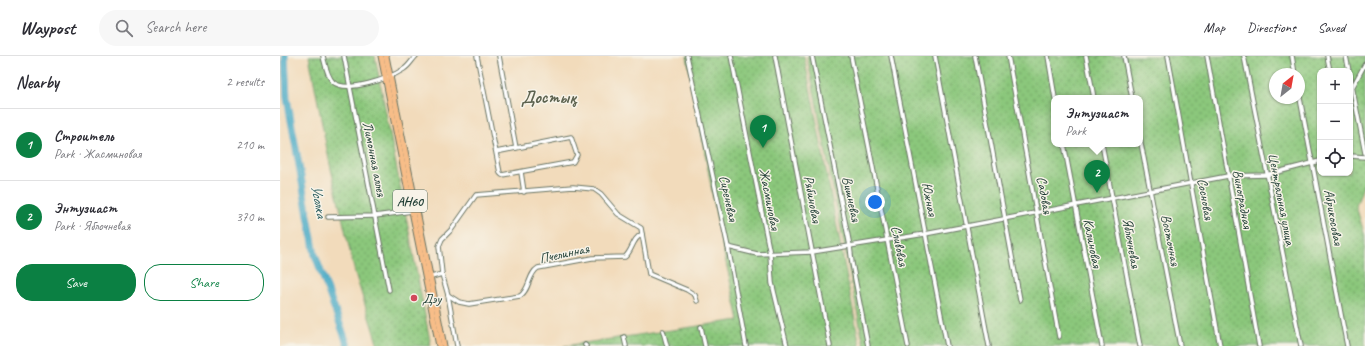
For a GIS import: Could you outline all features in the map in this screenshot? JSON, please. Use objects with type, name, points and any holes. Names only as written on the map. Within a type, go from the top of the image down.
[{"type":"main road","name":"АН60","points":[[381,56],[388,78],[412,211],[427,278],[439,346]]},
{"type":"main road","points":[[386,56],[388,78],[427,278],[444,346]]},
{"type":"street","points":[[323,56],[327,70],[333,81],[342,87],[350,87],[388,78],[406,68],[416,56]]},
{"type":"street","name":"Лимонная аллея","points":[[344,56],[389,290]]},
{"type":"street","points":[[477,56],[496,152],[501,174],[521,172],[573,162],[577,155],[571,137],[496,152]]},
{"type":"street","points":[[500,56],[516,148]]},
{"type":"street","name":"Сиреневая","points":[[687,56],[728,247],[746,346]]},
{"type":"street","name":"Жасминовая","points":[[731,56],[770,254],[772,283],[787,346]]},
{"type":"street","name":"Рябиновая","points":[[775,56],[830,346]]},
{"type":"street","name":"Вишневая","points":[[812,56],[850,246],[868,346]]},
{"type":"street","name":"Сливовая","points":[[851,56],[908,346]]},
{"type":"street","name":"Южная","points":[[892,56],[947,346]]},
{"type":"street","points":[[935,56],[989,346]]},
{"type":"street","points":[[975,56],[1020,300]]},
{"type":"street","name":"Садовая","points":[[1008,56],[1059,337]]},
{"type":"street","points":[[1048,56],[1055,95]]},
{"type":"street","points":[[1086,56],[1093,95]]},
{"type":"street","points":[[1124,56],[1131,95]]},
{"type":"street","name":"Сосновая","points":[[1168,56],[1192,183],[1220,346]]},
{"type":"street","name":"Виноградная","points":[[1207,56],[1259,346]]},
{"type":"street","name":"Центральная улица","points":[[1244,56],[1266,176],[1301,346]]},
{"type":"street","points":[[1292,56],[1294,68]]},
{"type":"street","points":[[1327,56],[1329,68]]},
{"type":"street","points":[[1346,56],[1348,68]]},
{"type":"street","points":[[1353,86],[1365,64]]},
{"type":"street","points":[[1353,93],[1365,153]]},
{"type":"street","name":"Абрикосовая","points":[[1301,104],[1347,346]]},
{"type":"street","name":"Калиновая","points":[[1065,147],[1102,346]]},
{"type":"street","name":"Яблочневая","points":[[1103,147],[1140,346]]},
{"type":"street","name":"Восточная","points":[[1142,147],[1180,346]]},
{"type":"street","points":[[1353,156],[1365,157]]},
{"type":"street","points":[[728,247],[757,254],[812,252],[926,234],[1228,176],[1266,176],[1317,161]]},
{"type":"street","points":[[521,172],[524,192]]},
{"type":"street","points":[[457,346],[448,295],[442,274],[440,242],[452,229],[476,196],[573,187],[594,189],[601,194],[618,214],[638,225],[642,234],[647,270],[649,274],[691,292],[695,295],[697,301]]},
{"type":"street","points":[[328,217],[375,216],[412,211]]},
{"type":"street","name":"Пчелинная","points":[[448,295],[459,302],[469,304],[520,296],[525,291],[534,271],[538,268],[592,258],[625,257],[629,254],[636,238],[642,234]]},
{"type":"street","points":[[427,278],[442,274]]},
{"type":"street","points":[[700,327],[705,346]]},
{"type":"street","points":[[663,332],[667,346]]},
{"type":"street","points":[[624,337],[626,346]]},
{"type":"green space","points":[[309,56],[375,56],[431,346],[378,346],[355,273],[329,160]]},
{"type":"green space","points":[[687,56],[804,56],[860,346],[564,346],[739,320],[721,240]]},
{"type":"green space","points":[[807,56],[1365,56],[1365,181],[1356,206],[1365,236],[1365,346],[864,346]]},
{"type":"waterway","name":"Усолка","points":[[285,56],[287,98],[315,255],[348,346]]},
{"type":"place","name":"Строитель","points":[[763,148]]},
{"type":"place","name":"Энтузиаст","points":[[1097,193]]},
{"type":"place","name":"Дэу","points":[[414,298]]},
{"type":"district","name":"Достық","points":[[549,97]]}]
